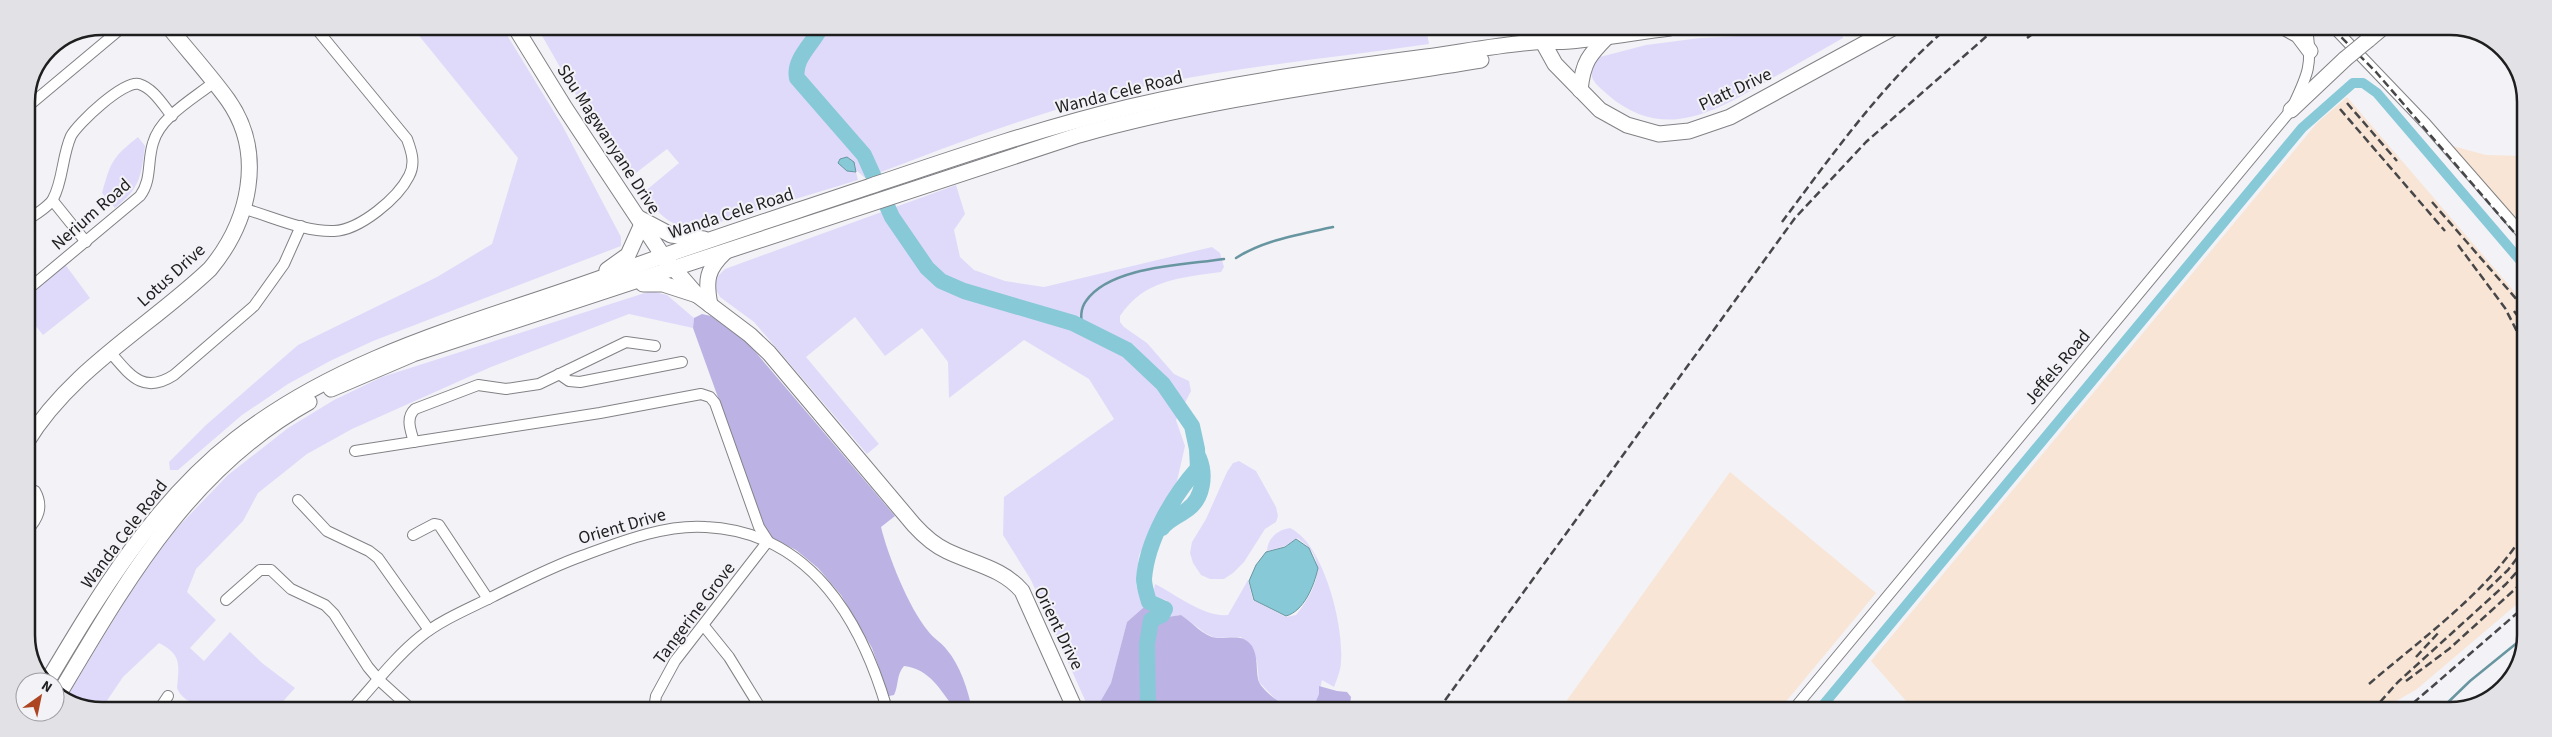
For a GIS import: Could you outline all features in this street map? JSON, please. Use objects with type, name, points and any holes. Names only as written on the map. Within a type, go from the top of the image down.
[{"type":"street","points":[[35,100],[113,35]]},
{"type":"street","name":"Lotus Drive","points":[[35,431],[54,405],[81,376],[210,269],[229,245],[244,209],[249,183],[243,134],[228,101],[175,35]]},
{"type":"street","points":[[244,209],[301,226],[322,231],[336,231],[359,224],[394,195],[409,176],[413,162],[412,151],[407,139],[321,35]]},
{"type":"street","name":"Sbu Magwanyane Drive","points":[[520,35],[565,108],[663,256],[674,269]]},
{"type":"street","name":"Wanda Cele Road","points":[[60,672],[155,540],[206,481],[260,434],[298,408],[338,385],[413,354],[628,285],[728,249],[869,203],[895,186],[1074,122],[1182,95],[1330,70],[1540,40],[1567,42],[1613,35]]},
{"type":"street","name":"Platt Drive","points":[[1540,40],[1580,90],[1600,110],[1627,125],[1659,134],[1689,130],[1730,117],[1880,35]]},
{"type":"street","points":[[2298,35],[2310,51]]},
{"type":"street","name":"Jeffels Road","points":[[1800,702],[2291,110],[2308,72],[2310,51],[2308,35]]},
{"type":"street","points":[[2341,35],[2426,124],[2517,228]]},
{"type":"street","points":[[2291,110],[2345,59],[2374,35]]},
{"type":"street","points":[[1580,90],[1584,65],[1588,56],[1608,36]]},
{"type":"street","points":[[35,214],[53,201],[70,138],[77,126],[120,91],[134,83],[140,84],[156,96],[172,116]]},
{"type":"street","name":"Nerium Road","points":[[35,284],[134,202],[145,190],[156,135],[172,116],[213,83]]},
{"type":"street","name":"Wanda Cele Road","points":[[58,672],[99,596],[149,525],[179,489],[234,440],[284,405],[366,361],[465,324],[863,189],[895,186]]},
{"type":"street","points":[[53,201],[86,242]]},
{"type":"street","points":[[594,280],[628,255],[640,220],[671,235],[712,240]]},
{"type":"street","points":[[110,352],[133,376],[146,384],[162,382],[174,375],[254,306],[284,264],[301,226]]},
{"type":"street","points":[[710,305],[707,292],[710,272],[713,264],[728,249]]},
{"type":"street","name":"Orient Drive","points":[[674,269],[697,295],[750,335],[769,353],[914,525],[930,541],[948,552],[1012,579],[1022,591],[1072,702]]},
{"type":"street","points":[[628,285],[663,284],[697,295]]},
{"type":"street","points":[[414,442],[409,422],[411,413],[415,409],[478,384],[514,388],[539,384],[626,342],[656,346]]},
{"type":"street","points":[[559,374],[568,380],[587,382],[682,362]]},
{"type":"street","points":[[355,451],[600,413],[701,394],[706,395],[716,403],[756,519],[768,541]]},
{"type":"street","points":[[35,490],[39,497],[40,510],[35,522]]},
{"type":"street","points":[[298,500],[327,531],[369,551],[378,558],[429,630]]},
{"type":"street","points":[[446,522],[491,597]]},
{"type":"street","points":[[413,535],[434,524],[438,525],[491,597]]},
{"type":"street","name":"Orient Drive","points":[[358,702],[406,650],[429,630],[491,597],[562,563],[651,534],[706,526],[736,531],[768,541],[806,565],[820,578],[839,602],[867,651],[885,702]]},
{"type":"street","name":"Tangerine Grove","points":[[655,702],[656,696],[675,661],[768,541]]},
{"type":"street","points":[[226,600],[260,570],[271,570],[291,589],[325,605],[334,614],[378,680],[404,702]]},
{"type":"street","points":[[704,626],[729,657],[757,702]]},
{"type":"street","points":[[164,702],[168,696]]},
{"type":"shaded area","points":[[418,35],[507,35],[562,125],[621,237],[621,246],[373,341],[330,361],[288,384],[242,415],[178,470],[170,470],[169,462],[206,425],[298,345],[437,277],[492,244],[518,158]]},
{"type":"shaded area","points":[[542,35],[1427,35],[1429,44],[1224,72],[1119,92],[1009,125],[865,178],[855,169],[847,171],[856,172],[858,180],[704,227],[694,228],[676,225],[669,221],[643,193],[679,163],[667,149],[632,176],[584,109]]},
{"type":"shaded area","points":[[1763,35],[1842,35],[1843,38],[1725,104],[1706,113],[1686,118],[1667,120],[1648,117],[1628,109],[1598,86],[1592,75],[1596,58],[1646,45],[1700,38]]},
{"type":"shaded area","points":[[2347,97],[2517,295],[2517,604],[2417,689],[2395,702],[1907,702],[1871,661],[2317,123]]},
{"type":"shaded area","points":[[138,137],[145,146],[138,181],[130,194],[115,208],[102,193],[110,167],[123,150]]},
{"type":"shaded area","points":[[2449,145],[2486,155],[2517,156],[2517,221]]},
{"type":"shaded area","points":[[956,185],[965,214],[954,230],[960,257],[974,270],[1005,281],[1044,287],[1212,247],[1220,253],[1224,267],[1221,272],[1191,276],[1164,282],[1152,287],[1141,294],[1120,316],[1120,322],[1124,327],[1147,343],[1174,374],[1189,381],[1191,391],[1176,420],[1185,446],[1177,481],[1164,511],[1139,555],[1136,585],[1144,607],[1127,622],[1111,683],[1100,702],[1086,702],[1031,580],[1003,535],[1004,497],[1114,419],[1089,379],[1024,340],[949,398],[948,362],[922,328],[885,356],[855,317],[806,357],[879,444],[867,454],[754,322],[720,297],[715,288],[715,279],[725,269]]},
{"type":"shaded area","points":[[64,263],[90,298],[43,335],[35,325],[35,288]]},
{"type":"shaded area","points":[[651,291],[667,295],[694,318],[693,328],[629,314],[491,367],[352,429],[307,454],[258,493],[243,521],[196,569],[187,592],[216,620],[190,648],[204,661],[230,632],[262,663],[295,688],[282,702],[192,702],[183,697],[177,688],[178,666],[175,656],[159,643],[123,677],[106,702],[84,700],[69,693],[144,570],[175,530],[228,475],[288,428],[334,400],[382,377]]},
{"type":"shaded area","points":[[702,314],[711,316],[747,342],[895,516],[881,527],[894,567],[921,621],[930,634],[945,647],[960,670],[970,702],[950,702],[928,676],[921,671],[904,666],[894,695],[889,696],[872,648],[841,595],[818,568],[796,550],[772,538],[764,525],[693,328],[694,318]]},
{"type":"shaded area","points":[[1239,461],[1256,471],[1276,507],[1278,516],[1276,522],[1265,529],[1244,562],[1233,573],[1224,579],[1210,579],[1201,575],[1193,563],[1190,553],[1192,542],[1206,519],[1227,472],[1233,463]]},
{"type":"shaded area","points":[[1730,472],[1876,593],[1786,702],[1566,702]]},
{"type":"shaded area","points":[[1290,528],[1302,537],[1313,551],[1322,568],[1335,608],[1341,646],[1339,674],[1334,687],[1322,680],[1316,702],[1278,702],[1259,682],[1257,661],[1241,637],[1215,638],[1181,615],[1167,617],[1168,612],[1172,609],[1166,600],[1155,598],[1153,594],[1155,584],[1209,613],[1228,615],[1248,580],[1253,600],[1286,617],[1296,615],[1314,585],[1317,565],[1314,555],[1308,546],[1297,538],[1285,546],[1267,551],[1271,539],[1281,531]]},
{"type":"shaded area","points":[[1144,607],[1164,619],[1181,615],[1211,637],[1244,639],[1252,646],[1255,654],[1260,683],[1279,702],[1100,702],[1111,683],[1127,622]]},
{"type":"shaded area","points":[[1319,686],[1347,692],[1351,697],[1350,702],[1316,702],[1319,694]]},
{"type":"water","points":[[847,157],[854,162],[856,172],[847,171],[838,163],[840,159]]},
{"type":"water","points":[[1296,539],[1309,548],[1318,568],[1311,590],[1303,603],[1298,609],[1286,616],[1254,600],[1249,581],[1256,565],[1266,552],[1285,547]]},
{"type":"waterway","points":[[817,35],[798,64],[797,78],[864,155],[892,217],[927,268],[941,281],[964,291],[1073,323],[1127,350],[1163,384],[1192,426],[1197,449],[1198,468],[1179,492],[1163,519],[1150,549],[1146,564],[1144,582],[1149,602],[1165,609],[1162,615],[1151,620],[1147,644],[1148,702]]},
{"type":"waterway","points":[[1826,702],[2302,128],[2353,83],[2363,83],[2377,93],[2517,257]]},
{"type":"waterway","points":[[1236,258],[1271,242],[1333,227]]},
{"type":"waterway","points":[[1082,327],[1081,317],[1084,304],[1097,289],[1112,281],[1149,269],[1224,259]]},
{"type":"waterway","points":[[1162,528],[1188,509],[1197,499],[1203,479],[1199,458]]},
{"type":"waterway","points":[[2448,702],[2470,681],[2516,644]]},
{"type":"railway","points":[[1782,222],[1859,120],[1901,72],[1939,35]]},
{"type":"railway","points":[[1444,702],[1795,218],[1866,142],[1988,35]]},
{"type":"railway","points":[[2027,38],[2031,35]]},
{"type":"railway","points":[[2339,35],[2376,72],[2517,236]]},
{"type":"railway","points":[[2347,103],[2397,161]]},
{"type":"railway","points":[[2340,109],[2445,231]]},
{"type":"railway","points":[[2432,202],[2517,300]]},
{"type":"railway","points":[[2458,245],[2505,308],[2517,331]]},
{"type":"railway","points":[[2514,311],[2517,315]]},
{"type":"railway","points":[[2369,684],[2473,595],[2492,575],[2517,543]]},
{"type":"railway","points":[[2487,590],[2508,570],[2517,558]]},
{"type":"railway","points":[[2380,702],[2398,682],[2517,572]]},
{"type":"railway","points":[[2406,681],[2449,649],[2517,587]]},
{"type":"railway","points":[[2414,702],[2517,613]]},
{"type":"railway","points":[[2416,657],[2440,631]]}]
